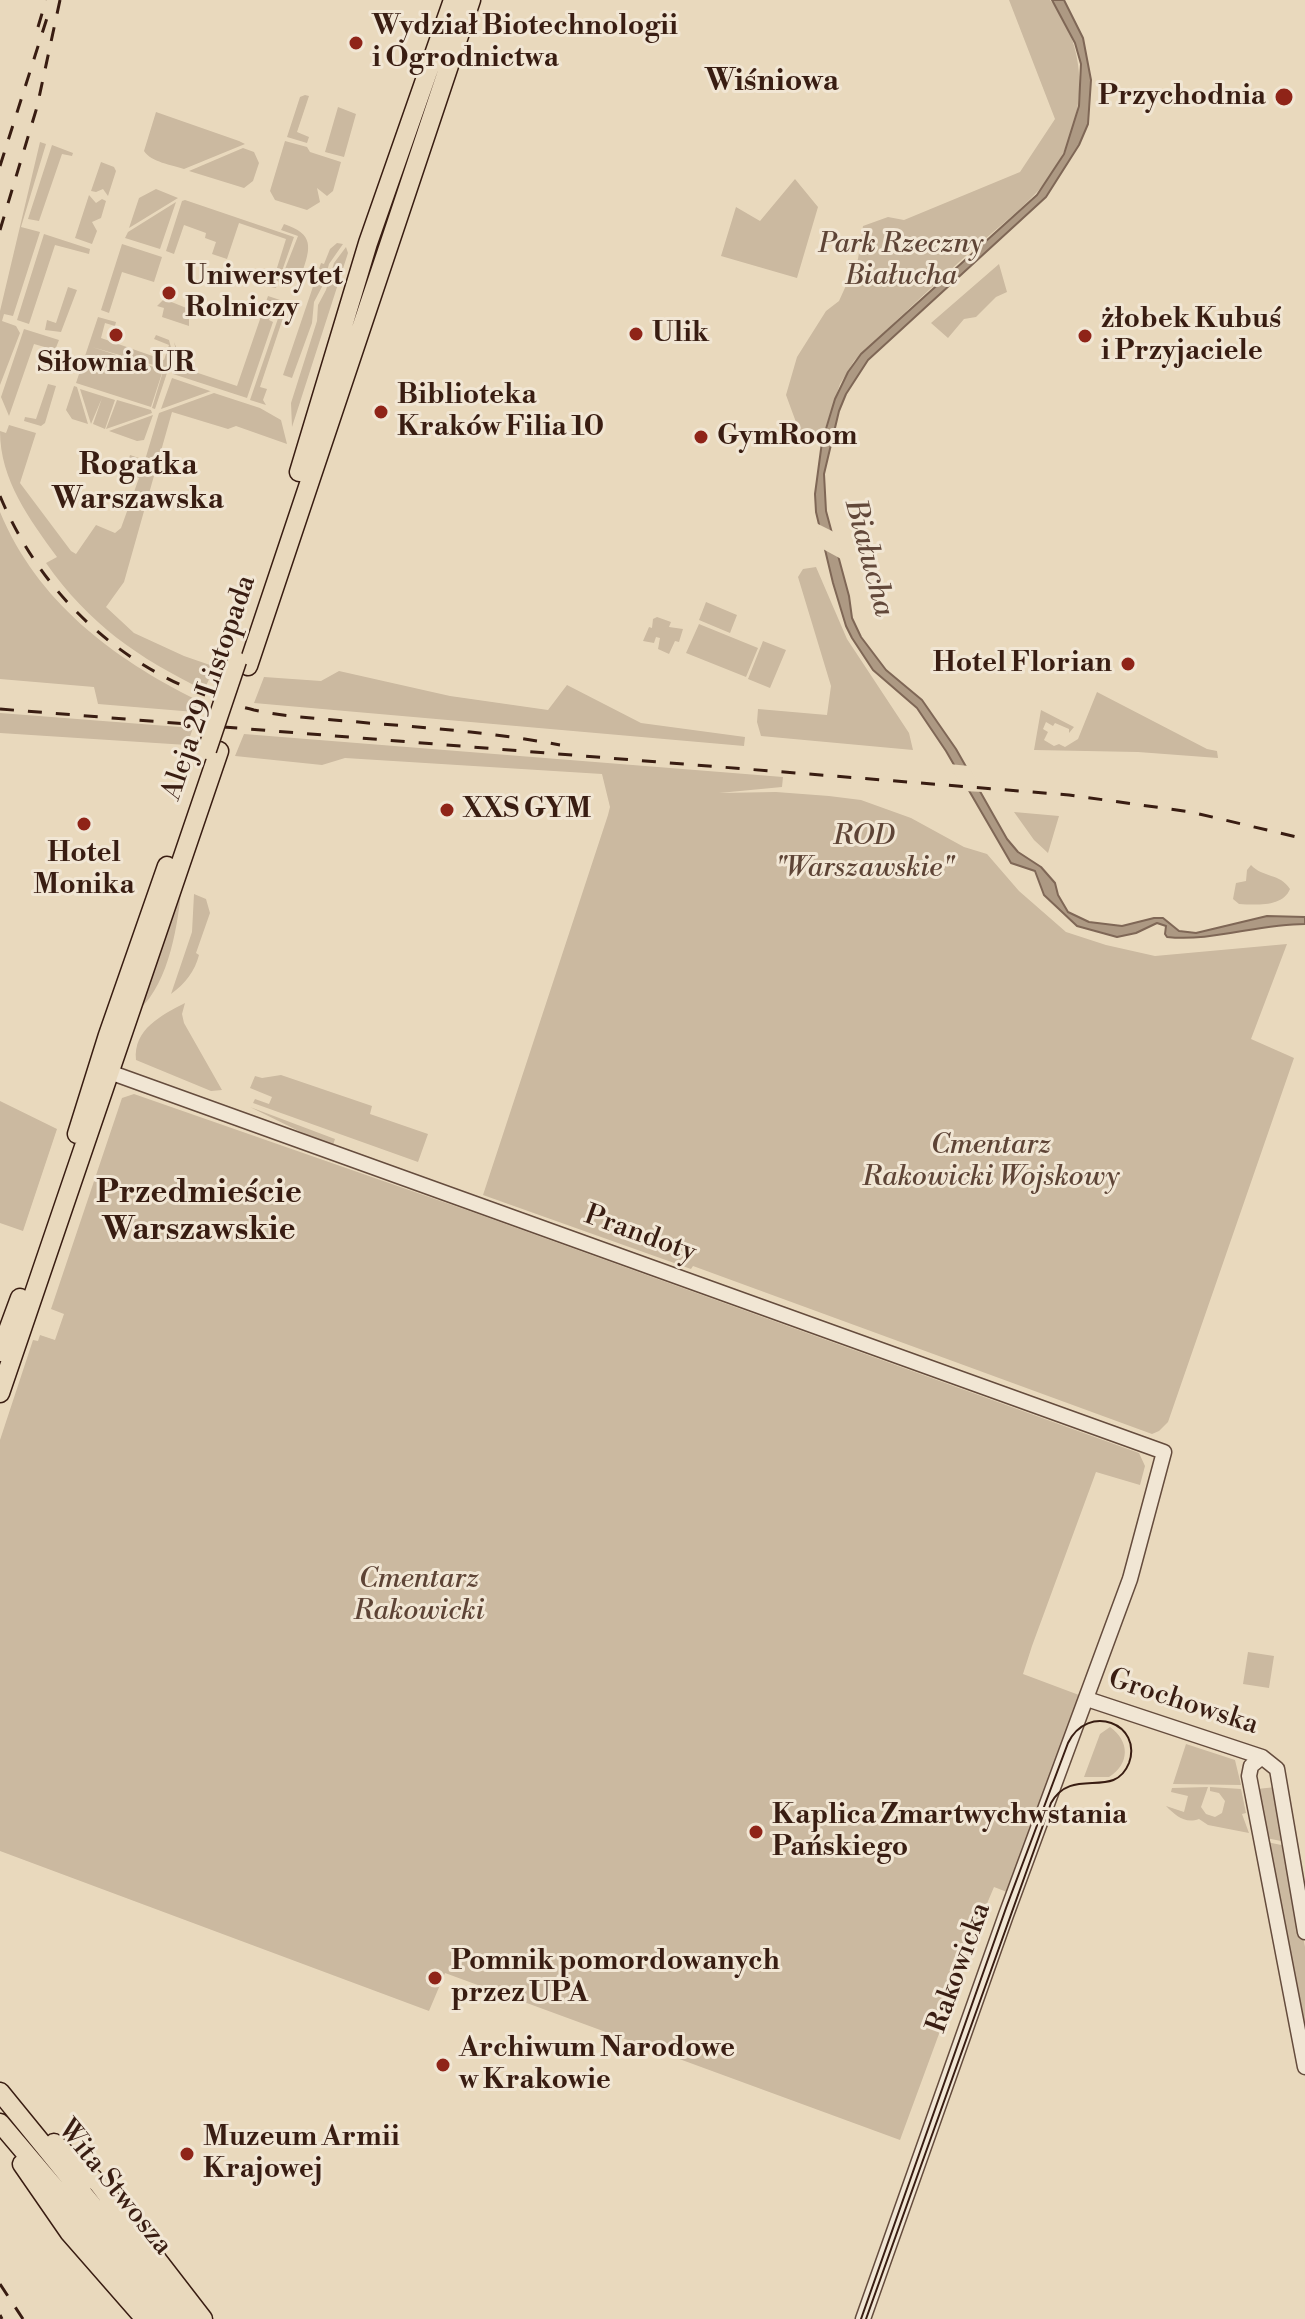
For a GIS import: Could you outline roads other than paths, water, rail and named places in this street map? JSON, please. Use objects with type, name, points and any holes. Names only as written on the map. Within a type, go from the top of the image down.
[{"type":"main road","name":"Aleja 29 Listopada","points":[[242,664],[368,243],[453,0]]},
{"type":"main road","name":"Aleja 29 Listopada","points":[[0,1393],[104,1070],[471,0]]},
{"type":"main road","name":"Aleja 29 Listopada","points":[[0,1352],[104,1070]]},
{"type":"main road","name":"Wita Stwosza","points":[[0,2092],[185,2319]]},
{"type":"main road","points":[[15,2110],[98,2183],[203,2319]]},
{"type":"main road","name":"Wita Stwosza","points":[[0,2123],[166,2319]]},
{"type":"main road","points":[[0,2132],[69,2232],[145,2319]]},
{"type":"street","name":"Prandoty","points":[[104,1070],[1164,1452]]},
{"type":"street","name":"Rakowicka","points":[[863,2319],[1008,1909],[1134,1567],[1164,1452]]},
{"type":"street","name":"Grochowska","points":[[1087,1699],[1262,1757]]},
{"type":"street","points":[[1305,1932],[1279,1775],[1277,1769],[1262,1757],[1251,1766],[1249,1776],[1302,2033],[1305,2067]]},
{"type":"tram line","points":[[861,2319],[1006,1908],[1068,1743],[1077,1730],[1088,1723],[1111,1723],[1128,1738],[1131,1749],[1129,1763],[1122,1774],[1113,1780],[1070,1786],[1051,1803],[866,2319]]},
{"type":"railway","points":[[38,27],[46,0]]},
{"type":"railway","points":[[0,230],[37,107],[60,0]]},
{"type":"railway","points":[[0,166],[47,18]]},
{"type":"railway","points":[[0,496],[19,536],[70,605],[101,634],[172,681],[212,698],[268,713],[464,731],[560,745]]},
{"type":"railway","points":[[0,709],[1069,795],[1191,812],[1305,839]]},
{"type":"railway","points":[[0,2284],[23,2319]]},
{"type":"railway","points":[[0,2315],[2,2319]]},
{"type":"place","name":"Wydział Biotechnologii i Ogrodnictwa","points":[[356,43]]},
{"type":"place","name":"Przychodnia","points":[[1284,97]]},
{"type":"place","name":"Uniwersytet Rolniczy","points":[[169,293]]},
{"type":"place","name":"Ulik","points":[[636,334]]},
{"type":"place","name":"Siłownia UR","points":[[116,335]]},
{"type":"place","name":"żłobek Kubuś i Przyjaciele","points":[[1085,336]]},
{"type":"place","name":"Biblioteka Kraków Filia 10","points":[[381,412]]},
{"type":"place","name":"GymRoom","points":[[701,437]]},
{"type":"place","name":"Hotel Florian","points":[[1128,664]]},
{"type":"place","name":"XXS GYM","points":[[447,810]]},
{"type":"place","name":"Hotel Monika","points":[[84,824]]},
{"type":"place","name":"Kaplica Zmartwychwstania Pańskiego","points":[[756,1832]]},
{"type":"place","name":"Pomnik pomordowanych przez UPA","points":[[435,1978]]},
{"type":"place","name":"Archiwum Narodowe w Krakowie","points":[[443,2065]]},
{"type":"place","name":"Muzeum Armii Krajowej","points":[[187,2154]]},
{"type":"district","name":"Wiśniowa","points":[[772,83]]},
{"type":"district","name":"Rogatka Warszawska","points":[[138,484]]},
{"type":"district","name":"Przedmieście Warszawskie","points":[[199,1212]]},
{"type":"park label","name":"Park Rzeczny Białucha","points":[[901,261]]},
{"type":"park label","name":"ROD \"Warszawskie\"","points":[[864,853]]},
{"type":"park label","name":"Cmentarz Rakowicki Wojskowy","points":[[991,1162]]},
{"type":"park label","name":"Cmentarz Rakowicki","points":[[419,1596]]},
{"type":"water label","name":"Białucha","points":[[868,558]]}]
